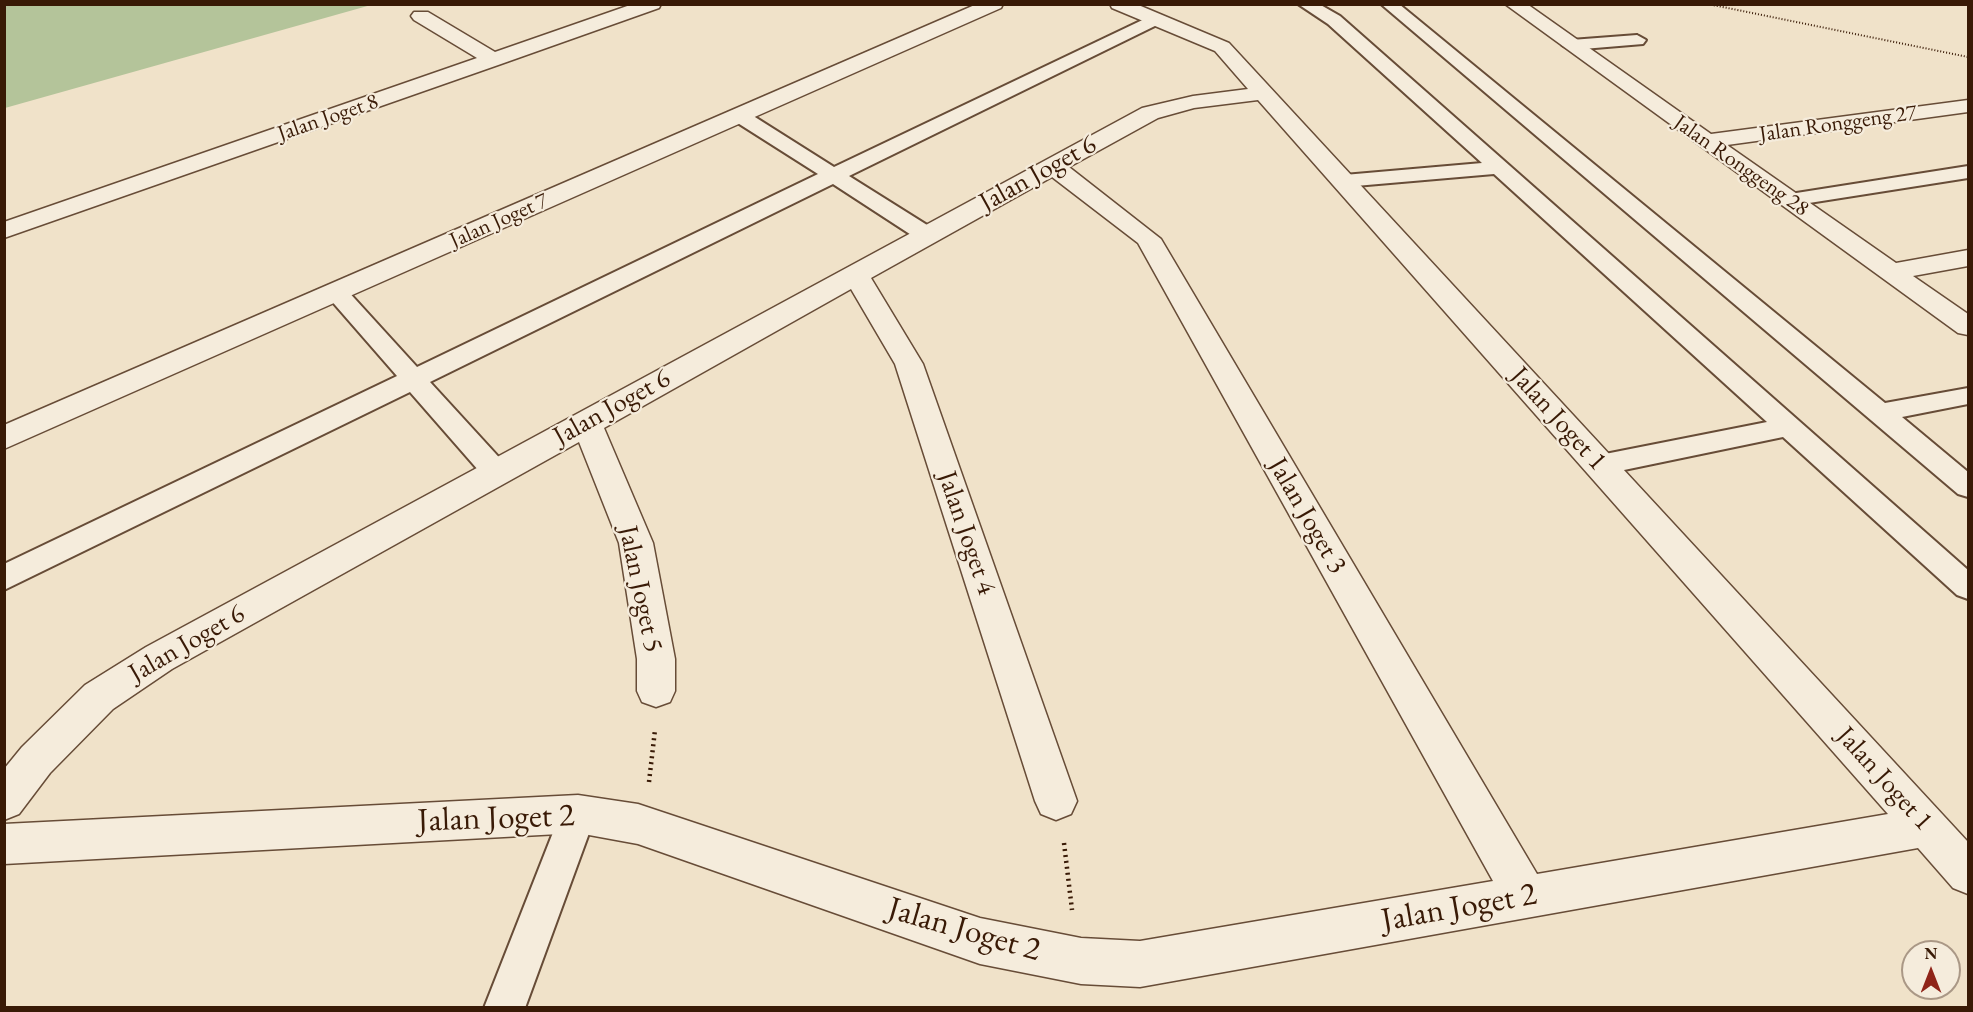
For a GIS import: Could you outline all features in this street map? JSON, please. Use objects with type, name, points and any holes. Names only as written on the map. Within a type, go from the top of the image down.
[{"type":"street","name":"Jalan Joget 8","points":[[4,231],[652,4]]},
{"type":"street","name":"Jalan Joget 7","points":[[4,438],[994,4]]},
{"type":"street","name":"Jalan Joget 1","points":[[1119,4],[1222,47],[1968,873]]},
{"type":"street","name":"Jalan Ronggeng 28","points":[[1514,4],[1968,327]]},
{"type":"street","points":[[421,16],[494,60]]},
{"type":"street","name":"Jalan Joget 6","points":[[4,801],[36,760],[99,697],[139,671],[586,422],[1150,113],[1193,102],[1264,93]]},
{"type":"street","name":"Jalan Ronggeng 27","points":[[1707,141],[1968,106]]},
{"type":"street","name":"Jalan Joget 3","points":[[1052,166],[1148,239],[1526,897]]},
{"type":"street","points":[[1890,272],[1968,258]]},
{"type":"street","name":"Jalan Joget 4","points":[[856,274],[909,364],[1056,801]]},
{"type":"street","name":"Jalan Joget 5","points":[[586,422],[636,543],[656,659],[656,691]]},
{"type":"street","name":"Jalan Joget 2","points":[[4,844],[578,813],[638,824],[980,940],[1081,961],[1140,964],[1927,827]]},
{"type":"lane","points":[[1306,4],[1334,20],[1968,587]]},
{"type":"lane","points":[[1389,4],[1968,487]]},
{"type":"lane","points":[[4,578],[1155,18]]},
{"type":"lane","points":[[1570,45],[1637,40]]},
{"type":"lane","points":[[740,116],[927,235]]},
{"type":"lane","points":[[1344,181],[1499,168]]},
{"type":"lane","points":[[1790,200],[1968,172]]},
{"type":"lane","points":[[337,293],[496,472]]},
{"type":"lane","points":[[1880,413],[1968,396]]},
{"type":"lane","points":[[1600,465],[1789,427]]},
{"type":"lane","points":[[504,1008],[578,813]]},
{"type":"path","points":[[1708,4],[1968,57]]},
{"type":"path","points":[[1056,801],[1081,961]]},
{"type":"green space","points":[[5,4],[371,4],[371,5],[5,108]]}]
